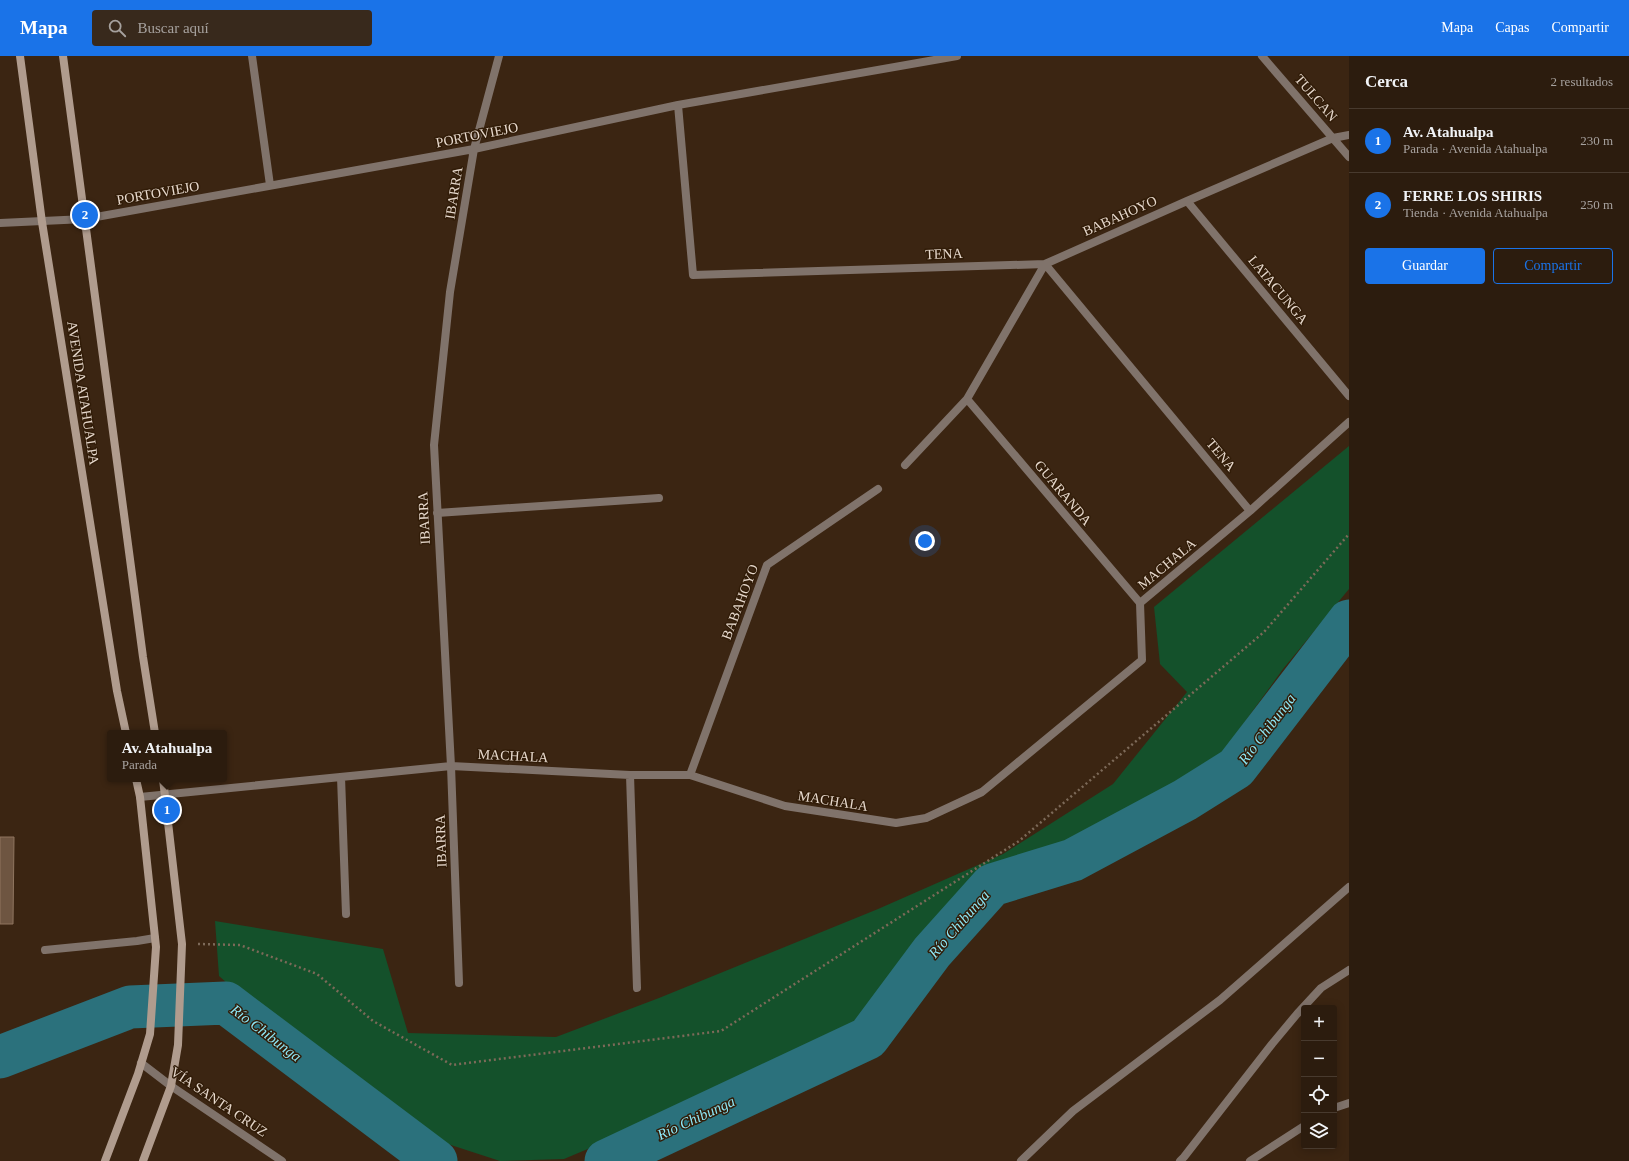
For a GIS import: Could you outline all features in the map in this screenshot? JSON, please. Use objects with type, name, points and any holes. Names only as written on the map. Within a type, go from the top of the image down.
[{"type":"main road","name":"AVENIDA ATAHUALPA","points":[[20,56],[42,222],[116,683],[125,730]]},
{"type":"main road","name":"AVENIDA ATAHUALPA","points":[[63,56],[143,657],[155,730]]},
{"type":"main road","points":[[105,1161],[138,1074],[150,1034],[156,942],[140,797],[137,782]]},
{"type":"main road","points":[[142,1161],[171,1086],[178,1045],[182,944],[163,782]]},
{"type":"street","points":[[252,56],[270,185]]},
{"type":"street","name":"IBARRA","points":[[459,984],[434,444],[450,292],[474,149],[499,56]]},
{"type":"street","name":"PORTOVIEJO","points":[[0,223],[85,219],[474,149],[678,105],[957,56]]},
{"type":"street","name":"TULCAN","points":[[1262,56],[1349,157]]},
{"type":"street","name":"TENA","points":[[678,105],[693,275],[1046,264],[1250,511]]},
{"type":"street","name":"BABAHOYO","points":[[1046,264],[1333,138],[1349,135]]},
{"type":"street","name":"LATACUNGA","points":[[1187,201],[1349,396]]},
{"type":"street","points":[[905,464],[967,399],[1046,264]]},
{"type":"street","name":"GUARANDA","points":[[967,399],[1140,604]]},
{"type":"street","name":"MACHALA","points":[[140,797],[450,766],[630,775],[690,775],[785,806],[896,823],[926,818],[982,792],[1142,660],[1140,604],[1250,511],[1349,422]]},
{"type":"street","name":"BABAHOYO","points":[[690,775],[767,565],[878,489]]},
{"type":"street","points":[[437,513],[659,498]]},
{"type":"street","points":[[630,775],[637,988]]},
{"type":"street","points":[[341,777],[346,914]]},
{"type":"street","points":[[1021,1161],[1073,1112],[1220,1000],[1349,887]]},
{"type":"street","points":[[44,950],[137,941],[156,942]]},
{"type":"street","points":[[1180,1161],[1297,1014],[1321,988],[1349,970]]},
{"type":"street","name":"VÍA SANTA CRUZ","points":[[141,1063],[171,1086],[282,1161]]},
{"type":"street","points":[[1337,1107],[1349,1103]]},
{"type":"street","points":[[1250,1161],[1301,1128]]},
{"type":"path","points":[[182,944],[240,945],[317,974],[372,1021],[452,1065],[721,1031],[1019,841],[1264,632],[1349,534]]},
{"type":"green space","points":[[1349,446],[1349,589],[1283,669],[1207,774],[1110,824],[949,915],[900,962],[846,1032],[704,1100],[564,1159],[500,1161],[414,1133],[312,1057],[219,976],[215,921],[383,949],[408,1033],[556,1037],[659,998],[878,909],[1003,854],[1113,784],[1187,692],[1160,664],[1154,607]]},
{"type":"building","points":[[0,837],[14,837],[13,924],[0,924]]},
{"type":"waterway","name":"Río Chibunga","points":[[606,1161],[868,1038],[932,952],[992,885],[1073,860],[1185,800],[1236,768],[1349,621]]},
{"type":"waterway","name":"Río Chibunga","points":[[0,1057],[130,1007],[226,1003],[436,1161]]},
{"type":"place","name":"FERRE LOS SHIRIS","points":[[85,215]]},
{"type":"place","name":"Av. Atahualpa","points":[[167,810]]}]
